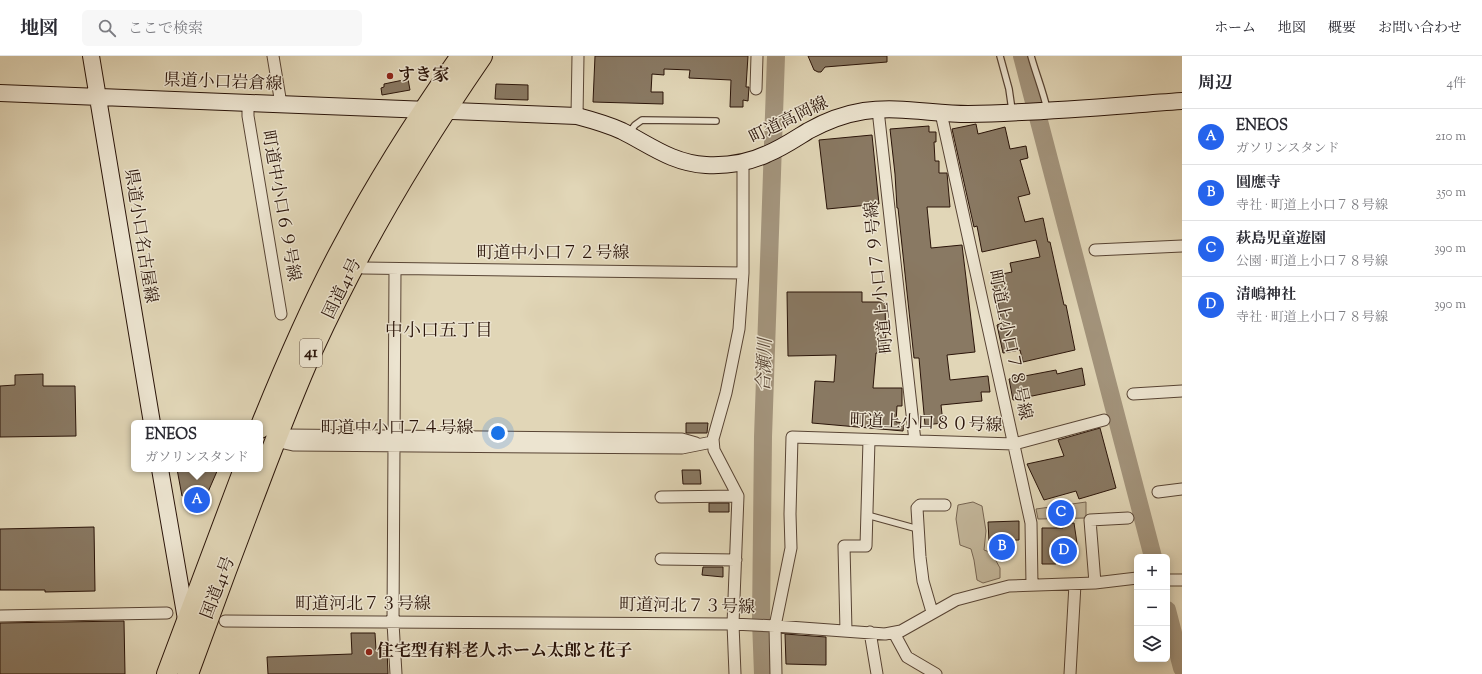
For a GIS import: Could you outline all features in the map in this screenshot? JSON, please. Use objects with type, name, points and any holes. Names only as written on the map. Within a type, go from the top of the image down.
[{"type":"highway","name":"国道41号","points":[[263,421],[310,312],[342,246],[382,176],[404,140],[435,110],[482,56]]},
{"type":"highway","name":"国道41号","points":[[192,669],[288,407],[313,349],[435,110],[456,58]]},
{"type":"highway","name":"国道41号","points":[[168,674],[243,472]]},
{"type":"main road","name":"県道小口名古屋線","points":[[92,56],[152,420]]},
{"type":"main road","name":"県道小口岩倉線","points":[[0,93],[435,110]]},
{"type":"main road","name":"町道高岡線","points":[[435,110],[577,116],[601,123],[627,134],[665,155],[690,162],[717,165],[751,160],[783,146],[809,130],[831,120],[850,114],[878,110],[941,113],[1032,111],[1182,100]]},
{"type":"main road","points":[[161,472],[186,623],[192,669]]},
{"type":"street","points":[[273,56],[281,104]]},
{"type":"street","points":[[577,116],[578,56]]},
{"type":"street","points":[[756,89],[757,56]]},
{"type":"street","name":"町道中小口６９号線","points":[[248,103],[248,116],[281,314]]},
{"type":"street","name":"町道上小口７９号線","points":[[878,110],[915,441]]},
{"type":"street","name":"町道上小口７８号線","points":[[941,113],[1031,523],[1032,585]]},
{"type":"street","points":[[735,674],[733,624],[738,496],[714,450],[707,443],[726,393],[738,329],[751,160]]},
{"type":"street","points":[[1182,246],[1096,254],[1182,252]]},
{"type":"street","name":"町道中小口７２号線","points":[[363,268],[395,270],[743,273]]},
{"type":"street","points":[[395,270],[393,623],[396,674]]},
{"type":"street","points":[[1133,394],[1182,391]]},
{"type":"street","name":"町道上小口８０号線","points":[[773,625],[791,548],[790,514],[792,437],[1014,444],[1104,420]]},
{"type":"street","name":"町道中小口７４号線","points":[[285,439],[394,442],[682,440],[707,443]]},
{"type":"street","points":[[846,631],[844,546],[866,546],[869,440]]},
{"type":"street","points":[[1158,492],[1182,489]]},
{"type":"street","points":[[661,496],[738,496]]},
{"type":"street","points":[[932,612],[923,581],[917,508],[920,505],[945,505]]},
{"type":"street","points":[[1095,583],[1090,520],[1128,518]]},
{"type":"street","points":[[661,559],[736,560]]},
{"type":"street","name":"町道河北７３号線","points":[[226,621],[733,624],[773,625],[894,633],[956,600],[982,592],[1009,586],[1095,583],[1134,578]]},
{"type":"street","points":[[1170,580],[1182,580]]},
{"type":"street","points":[[1070,674],[1075,584]]},
{"type":"street","points":[[0,616],[167,613]]},
{"type":"street","points":[[773,625],[776,674]]},
{"type":"street","points":[[870,632],[877,674]]},
{"type":"street","points":[[894,633],[907,657],[936,674]]},
{"type":"lane","points":[[1000,56],[1009,88],[1032,111],[1044,93],[1037,78],[1031,56]]},
{"type":"lane","points":[[627,134],[642,120],[716,122]]},
{"type":"lane","points":[[867,515],[918,529]]},
{"type":"shaded area","points":[[973,502],[982,506],[986,531],[984,550],[995,554],[995,559],[1000,568],[1000,578],[983,583],[977,580],[971,549],[960,545],[956,519],[958,505]]},
{"type":"shaded area","points":[[1086,502],[1086,518],[1038,519],[1036,509]]},
{"type":"building","points":[[595,56],[748,56],[746,87],[749,87],[748,101],[743,100],[743,107],[730,107],[731,80],[689,78],[690,70],[664,69],[664,75],[652,74],[651,92],[663,92],[663,104],[593,102]]},
{"type":"building","points":[[808,56],[887,56],[887,62],[825,67],[821,72],[818,72],[814,70]]},
{"type":"building","points":[[408,79],[410,90],[382,95],[381,88],[384,87],[384,84]]},
{"type":"building","points":[[496,84],[528,85],[528,100],[495,99]]},
{"type":"building","points":[[976,124],[978,134],[1005,127],[1010,149],[1026,146],[1028,158],[1020,160],[1030,194],[1018,197],[1025,222],[1043,218],[1064,305],[1066,305],[1075,350],[1023,362],[1020,350],[1003,353],[997,325],[1002,323],[992,276],[1012,272],[1010,263],[1040,257],[1036,240],[982,252],[977,226],[974,227],[952,129]]},
{"type":"building","points":[[929,126],[929,132],[936,132],[936,142],[934,142],[935,161],[939,161],[939,173],[947,173],[950,207],[927,207],[931,248],[962,245],[975,352],[947,355],[950,380],[988,376],[990,392],[981,392],[982,401],[941,405],[943,423],[925,425],[919,358],[914,358],[897,208],[890,129]]},
{"type":"building","points":[[872,135],[879,204],[827,209],[819,140]]},
{"type":"building","points":[[787,292],[862,292],[862,302],[885,302],[886,353],[876,353],[873,388],[902,388],[902,406],[897,406],[896,422],[904,423],[903,431],[812,423],[815,381],[834,382],[836,355],[788,356]]},
{"type":"building","points":[[1082,368],[1085,385],[1013,400],[1009,379],[1056,370],[1057,374]]},
{"type":"building","points":[[43,374],[43,386],[75,386],[76,436],[0,437],[0,386],[15,385],[15,375]]},
{"type":"building","points":[[686,423],[708,423],[707,433],[686,433]]},
{"type":"building","points":[[1100,428],[1116,488],[1079,499],[1076,491],[1044,500],[1027,464],[1064,456],[1058,440]]},
{"type":"building","points":[[682,470],[700,470],[701,484],[683,484]]},
{"type":"building","points":[[178,472],[217,472],[208,492],[182,496]]},
{"type":"building","points":[[709,503],[729,503],[729,512],[709,512]]},
{"type":"building","points":[[1019,521],[1019,540],[989,541],[988,522]]},
{"type":"building","points":[[1074,523],[1078,550],[1056,553],[1056,564],[1042,564],[1042,528],[1063,528],[1063,524]]},
{"type":"building","points":[[94,527],[95,591],[45,592],[45,590],[0,590],[0,529]]},
{"type":"building","points":[[703,567],[723,567],[723,577],[702,575]]},
{"type":"building","points":[[124,621],[125,674],[0,674],[0,623]]},
{"type":"building","name":"住宅型有料老人ホーム太郎と花子","points":[[351,633],[375,633],[376,650],[387,649],[388,674],[268,674],[267,657],[352,654]]},
{"type":"building","points":[[785,634],[826,637],[826,665],[786,664]]},
{"type":"waterway","name":"合瀬川","points":[[763,674],[761,621],[763,437],[776,56]]},
{"type":"waterway","points":[[1022,56],[1152,554]]},
{"type":"waterway","points":[[1170,622],[1182,668]]},
{"type":"place","name":"すき家","points":[[390,76]]},
{"type":"place","name":"ENEOS","points":[[197,500]]},
{"type":"place","name":"萩島児童遊園","points":[[1061,513]]},
{"type":"place","name":"圓應寺","points":[[1002,547]]},
{"type":"place","name":"清嶋神社","points":[[1064,551]]},
{"type":"place","name":"住宅型有料老人ホーム太郎と花子","points":[[369,652]]},
{"type":"district","name":"中小口五丁目","points":[[439,332]]}]
